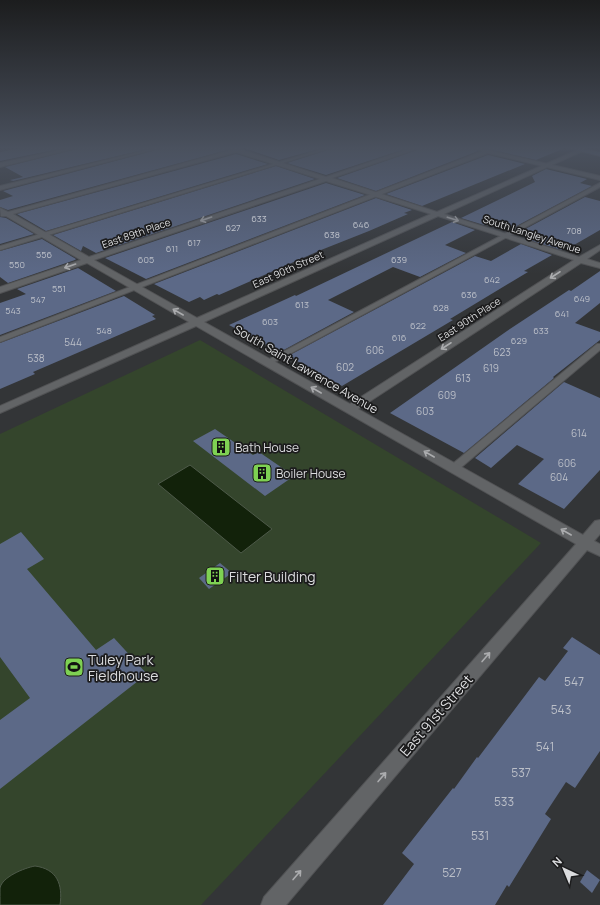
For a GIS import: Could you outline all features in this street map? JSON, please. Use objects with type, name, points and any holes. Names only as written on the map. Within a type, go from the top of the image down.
[{"type":"street","points":[[2,213],[87,190]]},
{"type":"street","name":"East 89th Place","points":[[0,290],[290,190]]},
{"type":"street","name":"South Langley Avenue","points":[[364,190],[600,266]]},
{"type":"street","name":"East 90th Street","points":[[0,410],[490,190]]},
{"type":"street","name":"South Saint Lawrence Avenue","points":[[2,213],[44,235],[600,551]]},
{"type":"street","name":"East 90th Place","points":[[350,409],[600,247]]},
{"type":"street","name":"East 91st Street","points":[[272,905],[600,525]]},
{"type":"lane","points":[[0,248],[189,190]]},
{"type":"lane","points":[[0,340],[386,190]]},
{"type":"lane","points":[[268,362],[590,190]]},
{"type":"lane","points":[[454,468],[600,346]]},
{"type":"shaded area","points":[[200,340],[541,543],[201,905],[0,905],[0,434]]},
{"type":"shaded area","points":[[190,465],[272,529],[241,553],[158,484]]},
{"type":"shaded area","points":[[35,866],[49,870],[57,879],[61,897],[60,905],[0,905],[0,888],[5,880],[20,871]]},
{"type":"building","points":[[80,190],[8,210],[0,207],[0,200],[13,196],[3,191]]},
{"type":"building","points":[[104,190],[181,190],[46,231],[17,214]]},
{"type":"building","points":[[198,190],[282,190],[96,253],[83,246],[81,251],[53,235]]},
{"type":"building","points":[[305,190],[350,190],[365,195],[146,279],[105,258]]},
{"type":"building","points":[[396,190],[461,190],[422,206],[386,194]]},
{"type":"building","points":[[518,190],[584,190],[509,230],[487,224],[484,225],[461,218]]},
{"type":"building","points":[[585,197],[600,201],[600,230],[574,245],[571,244],[561,250],[529,240],[533,237],[518,233]]},
{"type":"building","points":[[376,198],[412,210],[404,213],[408,214],[369,231],[204,300],[200,297],[189,302],[154,284]]},
{"type":"building","points":[[0,217],[6,218],[34,234],[0,244]]},
{"type":"building","points":[[452,222],[475,230],[445,245],[466,253],[420,277],[393,267],[328,300],[354,312],[280,352],[229,325],[295,295],[296,296]]},
{"type":"building","points":[[42,239],[76,259],[8,283],[0,277],[0,251]]},
{"type":"building","points":[[521,244],[552,255],[524,271],[528,272],[450,319],[453,320],[342,386],[288,356],[475,256],[491,261]]},
{"type":"building","points":[[78,268],[116,291],[0,335],[0,303],[26,294],[17,289]]},
{"type":"building","points":[[600,271],[600,303],[575,323],[600,332],[600,340],[553,377],[554,378],[464,453],[390,413],[507,331]]},
{"type":"building","points":[[124,296],[155,315],[152,316],[156,319],[33,372],[35,374],[0,389],[0,343]]},
{"type":"building","points":[[564,382],[600,398],[600,470],[564,509],[518,484],[544,459],[517,445],[491,468],[475,458]]},
{"type":"building","points":[[215,429],[253,455],[259,452],[294,476],[265,496],[193,441]]},
{"type":"building","name":"Tuley Park Fieldhouse","points":[[21,532],[44,559],[27,569],[96,650],[114,638],[147,674],[0,789],[0,720],[30,698],[0,657],[0,544]]},
{"type":"building","name":"Filter Building","points":[[220,563],[232,573],[209,589],[199,578]]},
{"type":"building","points":[[572,637],[600,655],[600,751],[575,788],[566,782],[545,814],[551,819],[509,887],[507,885],[495,905],[383,905],[414,864],[402,853],[453,788],[454,789],[539,677],[545,681],[568,651],[563,648]]},
{"type":"building","points":[[587,870],[600,880],[592,893],[580,882]]},
{"type":"place","name":"Bath House","points":[[221,447]]},
{"type":"place","name":"Boiler House","points":[[262,473]]},
{"type":"place","name":"Filter Building","points":[[215,576]]},
{"type":"place","name":"Tuley Park Fieldhouse","points":[[74,667]]}]
